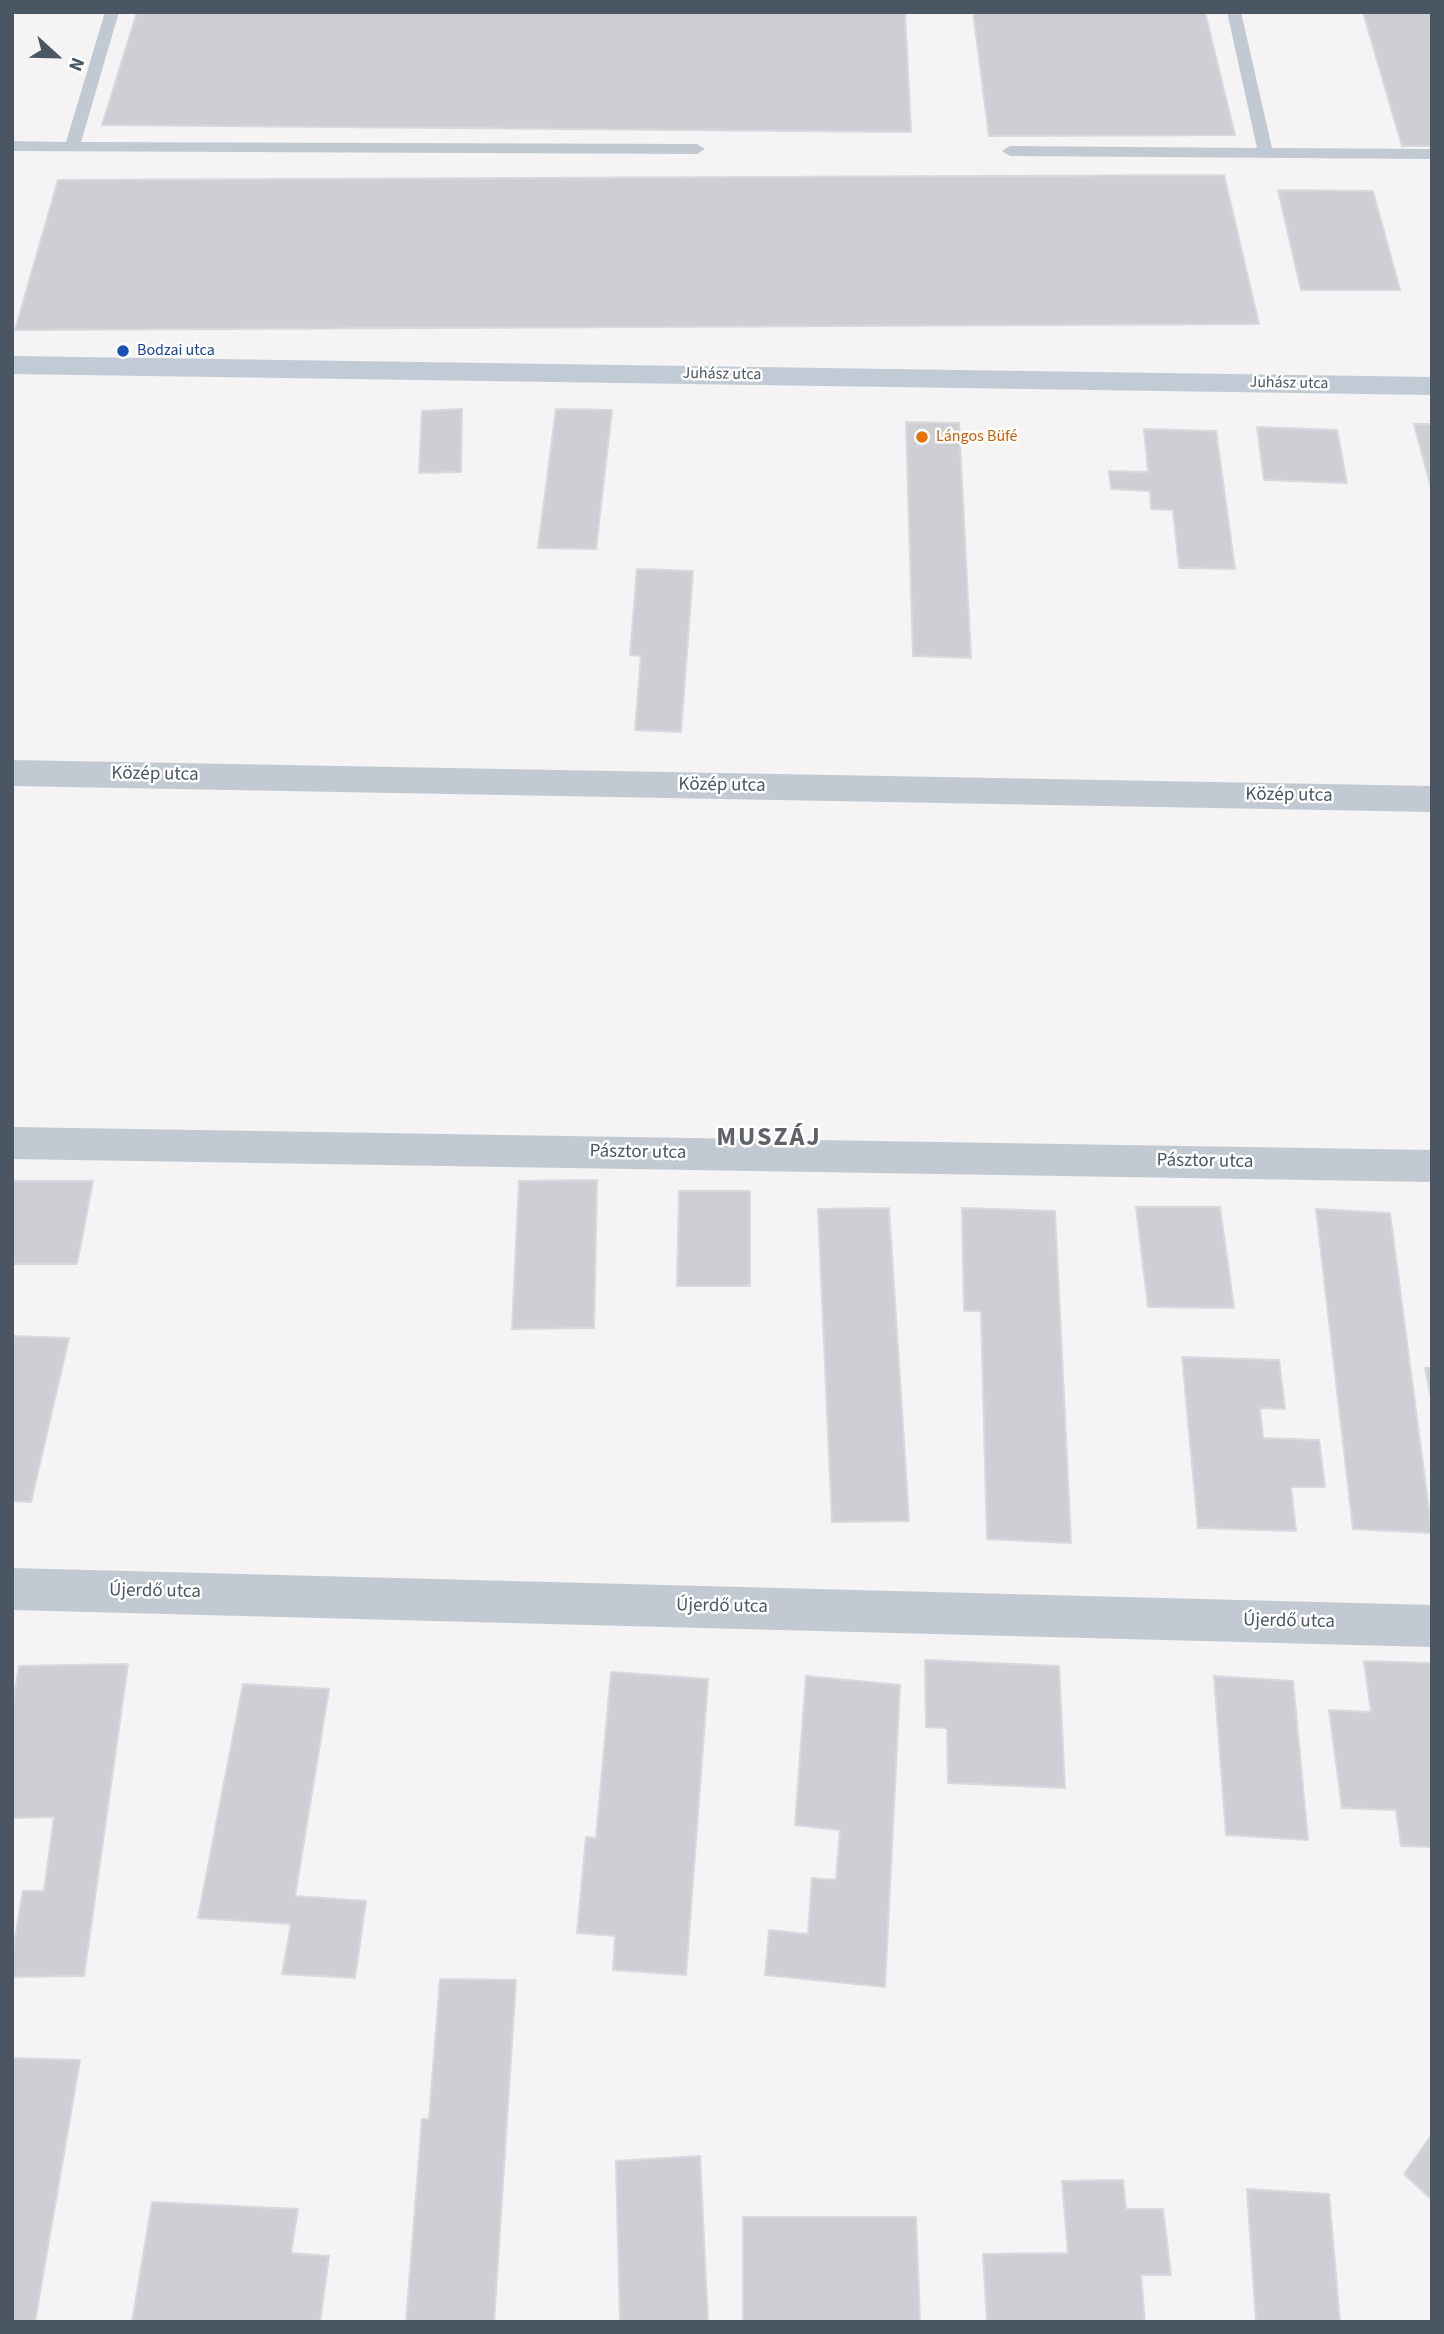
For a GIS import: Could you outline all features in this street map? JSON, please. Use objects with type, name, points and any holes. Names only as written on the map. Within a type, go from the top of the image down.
[{"type":"street","name":"Juhász utca","points":[[12,365],[1432,386]]},
{"type":"street","name":"Közép utca","points":[[12,773],[1432,799]]},
{"type":"street","name":"Pásztor utca","points":[[12,1143],[1432,1166]]},
{"type":"street","name":"Újerdő utca","points":[[12,1589],[1432,1626]]},
{"type":"lane","points":[[72,146],[112,12]]},
{"type":"lane","points":[[1234,12],[1266,154]]},
{"type":"lane","points":[[12,146],[697,149]]},
{"type":"lane","points":[[1010,151],[1432,155]]},
{"type":"building","points":[[137,12],[905,12],[911,132],[102,125]]},
{"type":"building","points":[[973,12],[1205,12],[1235,135],[989,136]]},
{"type":"building","points":[[1363,12],[1432,12],[1432,146],[1402,146]]},
{"type":"building","points":[[1224,175],[1259,324],[15,330],[58,180]]},
{"type":"building","points":[[1278,190],[1373,191],[1400,290],[1301,290]]},
{"type":"building","points":[[462,409],[461,472],[419,473],[422,411]]},
{"type":"building","points":[[556,409],[612,410],[596,549],[538,548]]},
{"type":"building","points":[[906,422],[959,423],[971,658],[913,656]]},
{"type":"building","points":[[1414,424],[1432,424],[1432,492]]},
{"type":"building","points":[[1257,427],[1337,430],[1347,483],[1264,480]]},
{"type":"building","points":[[1144,429],[1216,431],[1235,569],[1179,568],[1173,510],[1151,509],[1150,491],[1111,489],[1109,471],[1148,472]]},
{"type":"building","points":[[637,569],[693,571],[681,732],[635,730],[641,656],[630,655]]},
{"type":"building","points":[[597,1180],[594,1328],[512,1329],[519,1181]]},
{"type":"building","points":[[12,1181],[93,1181],[77,1264],[12,1264]]},
{"type":"building","points":[[679,1191],[750,1191],[750,1286],[677,1286]]},
{"type":"building","points":[[1136,1207],[1220,1207],[1234,1308],[1148,1307]]},
{"type":"building","points":[[889,1208],[909,1521],[832,1522],[818,1209]]},
{"type":"building","points":[[962,1208],[1055,1211],[1071,1543],[987,1539],[981,1311],[964,1311]]},
{"type":"building","points":[[1316,1209],[1390,1213],[1432,1533],[1353,1529]]},
{"type":"building","points":[[12,1336],[69,1338],[31,1502],[12,1501]]},
{"type":"building","points":[[1182,1357],[1279,1360],[1285,1409],[1260,1408],[1263,1438],[1319,1440],[1325,1487],[1291,1487],[1296,1531],[1198,1528]]},
{"type":"building","points":[[1425,1368],[1432,1368],[1432,1403]]},
{"type":"building","points":[[925,1660],[1059,1666],[1065,1788],[948,1783],[947,1728],[926,1727]]},
{"type":"building","points":[[1364,1661],[1432,1663],[1432,1847],[1401,1846],[1396,1810],[1342,1808],[1329,1710],[1371,1712]]},
{"type":"building","points":[[128,1664],[84,1976],[12,1977],[12,1955],[23,1891],[44,1891],[54,1817],[12,1818],[12,1707],[19,1666]]},
{"type":"building","points":[[611,1672],[708,1679],[686,1975],[613,1970],[615,1936],[577,1933],[586,1837],[596,1838]]},
{"type":"building","points":[[806,1676],[900,1685],[885,1987],[765,1975],[769,1930],[808,1934],[812,1878],[836,1880],[840,1830],[795,1825]]},
{"type":"building","points":[[1214,1676],[1293,1681],[1308,1840],[1226,1835]]},
{"type":"building","points":[[243,1684],[329,1689],[295,1896],[366,1901],[355,1978],[282,1974],[291,1924],[198,1918]]},
{"type":"building","points":[[440,1979],[516,1980],[494,2322],[406,2322],[422,2119],[429,2119]]},
{"type":"building","points":[[12,2058],[80,2060],[35,2322],[12,2322]]},
{"type":"building","points":[[1432,2134],[1432,2200],[1404,2174]]},
{"type":"building","points":[[700,2156],[708,2322],[620,2322],[616,2161]]},
{"type":"building","points":[[1123,2180],[1126,2209],[1163,2209],[1171,2275],[1141,2275],[1145,2322],[987,2322],[983,2254],[1068,2253],[1062,2181]]},
{"type":"building","points":[[1247,2189],[1329,2194],[1340,2322],[1256,2322]]},
{"type":"building","points":[[152,2202],[298,2209],[291,2253],[329,2256],[320,2322],[132,2322]]},
{"type":"building","points":[[743,2217],[916,2217],[920,2322],[743,2322]]},
{"type":"place","name":"Bodzai utca","points":[[123,351]]},
{"type":"place","name":"Lángos Büfé","points":[[922,437]]},
{"type":"district","name":"MUSZÁJ","points":[[769,1139]]}]
